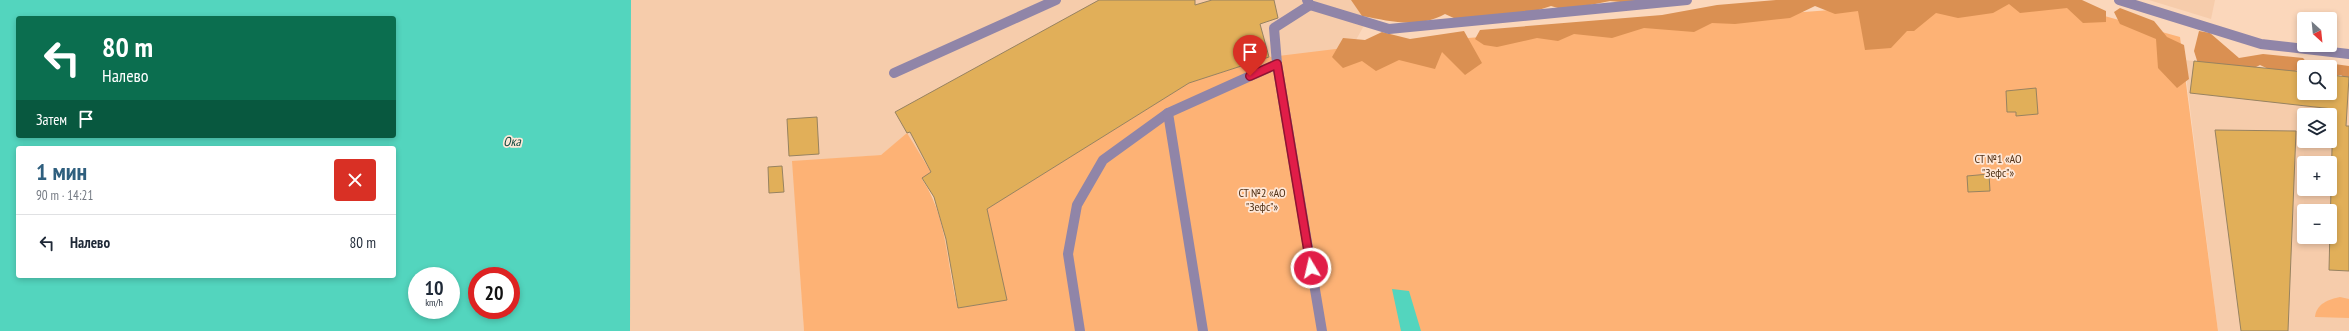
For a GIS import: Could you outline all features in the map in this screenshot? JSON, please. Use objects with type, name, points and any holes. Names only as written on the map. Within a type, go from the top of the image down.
[{"type":"lane","points":[[894,74],[1056,0]]},
{"type":"lane","points":[[1322,331],[1277,64],[1274,28],[1308,3],[1389,29],[1687,0]]},
{"type":"lane","points":[[2119,0],[2261,44],[2349,54]]},
{"type":"lane","points":[[1080,331],[1068,254],[1077,205],[1103,160],[1168,113],[1277,64]]},
{"type":"lane","points":[[1168,113],[1203,331]]},
{"type":"shaded area","points":[[631,0],[1363,0],[1371,13],[1352,47],[1007,300],[958,308],[942,226],[933,195],[922,178],[931,172],[907,134],[881,155],[793,162],[804,331],[630,331]]},
{"type":"shaded area","points":[[1351,0],[1656,0],[1641,4],[1610,1],[1565,10],[1551,6],[1526,14],[1456,19],[1445,14],[1435,19],[1414,23],[1393,22],[1362,16]]},
{"type":"shaded area","points":[[1776,0],[2082,0],[2106,11],[2106,22],[2083,23],[2067,8],[2020,13],[2009,4],[1993,13],[1958,18],[1936,13],[1914,31],[1907,31],[1891,48],[1865,50],[1858,11],[1835,14],[1815,6],[1790,18],[1735,24],[1712,23],[1694,32],[1644,28],[1612,38],[1574,34],[1558,41],[1537,38],[1497,47],[1484,45],[1475,39],[1480,30],[1662,15],[1717,5]]},
{"type":"shaded area","points":[[2149,0],[2215,0],[2211,19]]},
{"type":"shaded area","points":[[2120,8],[2154,21],[2167,37],[2184,45],[2189,79],[2177,88],[2158,68],[2156,39],[2120,24],[2114,12]]},
{"type":"shaded area","points":[[1464,31],[1482,63],[1465,75],[1442,52],[1435,69],[1399,60],[1376,71],[1362,61],[1343,68],[1332,57],[1343,38],[1365,40],[1382,32],[1410,39]]},
{"type":"shaded area","points":[[2199,31],[2210,33],[2239,58],[2263,54],[2303,58],[2305,60],[2297,60],[2297,70],[2281,75],[2260,65],[2246,72],[2200,70],[2194,51]]},
{"type":"shaded area","points":[[2184,60],[2297,71],[2297,100],[2337,100],[2337,76],[2349,77],[2349,331],[2218,331]]},
{"type":"shaded area","points":[[2337,64],[2349,66],[2349,81],[2341,75],[2337,75]]},
{"type":"green space","name":"СТ №1 «АО \"Зефс\"»","points":[[1961,0],[2047,0],[2180,37],[2218,331],[804,331],[792,161],[881,155],[907,133],[931,172],[922,179],[931,194],[942,225],[958,308],[1006,300],[987,209],[1189,83],[1269,57],[1352,47]]},
{"type":"green space","points":[[2340,297],[2349,299],[2349,318],[2315,317],[2320,305]]},
{"type":"water","name":"Ока","points":[[0,0],[631,0],[630,331],[0,331]]},
{"type":"water","points":[[1392,289],[1409,291],[1421,331],[1401,331]]},
{"type":"building","points":[[1099,0],[1195,0],[1195,5],[1212,0],[1274,0],[1278,18],[1260,24],[1269,57],[1189,83],[987,209],[1007,300],[958,308],[946,239],[934,197],[922,178],[931,172],[910,132],[907,133],[895,112]]},
{"type":"building","points":[[2194,61],[2297,71],[2297,100],[2337,100],[2337,76],[2349,77],[2346,126],[2349,126],[2349,271],[2329,270],[2330,244],[2337,244],[2337,204],[2331,204],[2331,196],[2337,196],[2337,156],[2332,156],[2332,148],[2337,148],[2337,108],[2324,108],[2190,93]]},
{"type":"building","points":[[2036,88],[2038,114],[2016,116],[2016,112],[2007,112],[2006,91]]},
{"type":"building","points":[[817,117],[819,154],[789,156],[787,119]]},
{"type":"building","points":[[2215,130],[2296,131],[2288,331],[2241,331]]},
{"type":"building","points":[[782,166],[784,192],[769,193],[768,167]]},
{"type":"building","points":[[1989,174],[1990,191],[1968,192],[1967,176]]},
{"type":"route","points":[[1250,76],[1277,64],[1311,268]]},
{"type":"park label","name":"СТ №2 «АО \"Зефс\"»","points":[[1262,199]]}]
